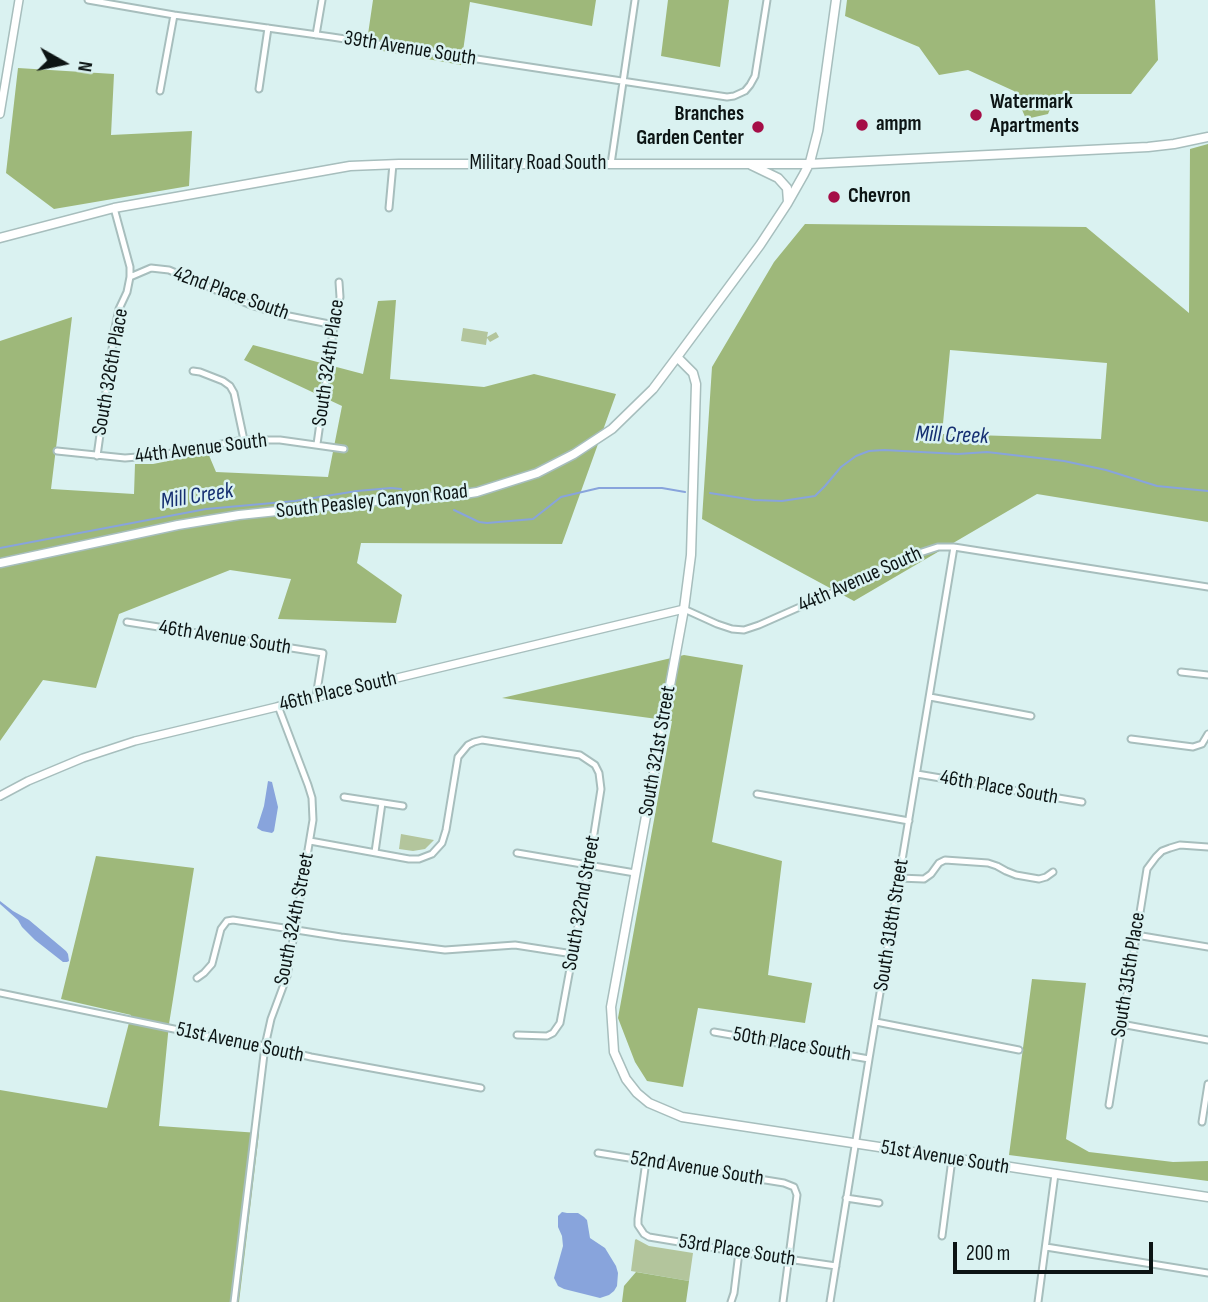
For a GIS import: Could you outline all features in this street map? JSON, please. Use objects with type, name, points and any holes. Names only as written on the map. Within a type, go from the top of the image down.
[{"type":"main road","name":"South Peasley Canyon Road","points":[[0,563],[178,525],[239,515],[477,492],[537,473],[612,429],[653,388],[677,357],[760,244],[809,164],[822,108],[836,0]]},
{"type":"main road","name":"Military Road South","points":[[0,239],[114,208],[350,166],[809,164],[1148,147],[1208,137]]},
{"type":"main road","points":[[749,164],[778,178],[787,188],[788,202]]},
{"type":"main road","name":"South 321st Street","points":[[677,357],[693,373],[696,384],[691,555],[684,609],[611,1007],[614,1052],[626,1079],[636,1093],[682,1118]]},
{"type":"main road","name":"51st Avenue South","points":[[682,1118],[1208,1198]]},
{"type":"street","points":[[0,114],[1,94],[19,0]]},
{"type":"street","name":"39th Avenue South","points":[[88,0],[732,97],[745,91],[755,76],[767,0]]},
{"type":"street","points":[[316,35],[322,0]]},
{"type":"street","points":[[611,164],[635,0]]},
{"type":"street","points":[[160,91],[174,15]]},
{"type":"street","points":[[259,89],[268,28]]},
{"type":"street","points":[[389,208],[393,164]]},
{"type":"street","name":"South 326th Place","points":[[97,456],[115,328],[130,277],[130,267],[114,208]]},
{"type":"street","name":"42nd Place South","points":[[130,277],[151,268],[169,270],[251,305],[279,314],[334,325]]},
{"type":"street","name":"South 324th Place","points":[[317,444],[340,297],[339,282]]},
{"type":"street","points":[[193,371],[212,376],[230,386],[244,440]]},
{"type":"street","name":"44th Avenue South","points":[[57,450],[125,458],[161,455],[244,440],[280,440],[344,449]]},
{"type":"street","name":"44th Avenue South","points":[[684,609],[717,624],[744,630],[923,551],[938,547],[954,547],[1208,587]]},
{"type":"street","name":"South 318th Street","points":[[830,1302],[954,547]]},
{"type":"street","name":"46th Place South","points":[[0,796],[83,758],[134,742],[684,609]]},
{"type":"street","name":"46th Avenue South","points":[[127,622],[323,653],[316,697]]},
{"type":"street","points":[[1181,672],[1208,675]]},
{"type":"street","points":[[930,697],[1031,716]]},
{"type":"street","name":"South 324th Street","points":[[234,1302],[265,1046],[271,1019],[288,976],[313,820],[312,798],[278,706]]},
{"type":"street","points":[[1131,739],[1187,747],[1202,744],[1208,734]]},
{"type":"street","name":"South 322nd Street","points":[[375,852],[419,859],[435,852],[442,843],[446,830],[458,757],[468,745],[482,740],[580,755],[595,765],[601,789],[560,1023],[554,1033],[547,1035],[517,1035]]},
{"type":"street","name":"46th Place South","points":[[917,774],[1082,802]]},
{"type":"street","points":[[757,794],[909,821]]},
{"type":"street","points":[[344,797],[403,806]]},
{"type":"street","points":[[310,841],[375,852],[382,803]]},
{"type":"street","name":"South 315th Place","points":[[1109,1105],[1147,869],[1162,851],[1180,845],[1208,847]]},
{"type":"street","points":[[517,852],[635,873]]},
{"type":"street","points":[[899,878],[923,879],[945,860],[988,863],[1016,875],[1040,878],[1053,872]]},
{"type":"street","points":[[197,978],[212,964],[221,929],[228,921],[233,920],[445,950],[515,945],[573,954]]},
{"type":"street","points":[[1136,935],[1208,947]]},
{"type":"street","name":"51st Avenue South","points":[[0,993],[311,1057],[481,1088]]},
{"type":"street","points":[[876,1022],[1019,1050]]},
{"type":"street","points":[[1121,1024],[1208,1040]]},
{"type":"street","name":"50th Place South","points":[[714,1032],[869,1059]]},
{"type":"street","points":[[1202,1122],[1208,1084]]},
{"type":"street","name":"52nd Avenue South","points":[[598,1153],[784,1183],[794,1187],[797,1195],[789,1259]]},
{"type":"street","points":[[942,1236],[952,1159]]},
{"type":"street","name":"53rd Place South","points":[[646,1161],[638,1219],[640,1230],[649,1237],[836,1266]]},
{"type":"street","points":[[1038,1302],[1055,1174]]},
{"type":"street","points":[[846,1198],[879,1203]]},
{"type":"street","points":[[1046,1247],[1208,1273]]},
{"type":"street","points":[[731,1302],[739,1252]]},
{"type":"street","points":[[783,1302],[789,1259]]},
{"type":"green space","points":[[373,0],[596,0],[592,26],[470,2],[461,65],[366,48]]},
{"type":"green space","points":[[668,0],[729,0],[720,67],[661,56]]},
{"type":"green space","points":[[847,0],[1155,0],[1158,60],[1131,94],[1056,94],[1048,114],[1026,119],[1014,91],[968,70],[939,75],[919,47],[845,16]]},
{"type":"green space","points":[[18,68],[114,74],[111,135],[192,131],[189,186],[54,209],[6,173]]},
{"type":"green space","points":[[1208,144],[1208,522],[1037,494],[854,601],[702,519],[712,367],[774,262],[805,224],[1086,227],[1189,313],[1190,149]],"holes":[[[950,350],[1107,363],[1101,439],[942,434]]]},
{"type":"green space","points":[[396,300],[390,379],[484,387],[534,374],[616,394],[562,544],[361,543],[357,563],[402,595],[396,623],[278,619],[291,579],[230,570],[119,614],[96,688],[43,680],[0,741],[0,341],[72,317],[51,489],[134,494],[135,464],[153,464],[208,453],[216,472],[328,477],[342,406],[244,360],[253,345],[363,374],[378,301]]},
{"type":"green space","points":[[463,328],[488,332],[487,337],[496,332],[499,337],[490,342],[487,338],[486,345],[461,341]]},
{"type":"green space","points":[[684,655],[743,665],[712,842],[782,861],[768,975],[812,983],[805,1023],[698,1008],[683,1087],[647,1081],[635,1062],[618,1018],[672,721],[502,698]]},
{"type":"green space","points":[[401,834],[434,840],[425,849],[399,849]]},
{"type":"green space","points":[[96,856],[194,868],[169,1024],[159,1126],[259,1133],[239,1302],[0,1302],[0,1090],[107,1108],[131,1015],[61,999]]},
{"type":"green space","points":[[1032,979],[1086,983],[1066,1139],[1089,1152],[1173,1162],[1208,1161],[1208,1181],[1009,1155]]},
{"type":"green space","points":[[636,1239],[649,1246],[693,1253],[689,1281],[631,1271]]},
{"type":"green space","points":[[636,1272],[689,1281],[686,1302],[622,1302],[624,1286]]},
{"type":"water","points":[[268,781],[272,782],[278,807],[272,833],[257,828]]},
{"type":"water","points":[[0,901],[29,920],[66,951],[69,961],[63,962],[35,940]]},
{"type":"water","points":[[562,1212],[578,1213],[587,1220],[590,1238],[605,1248],[616,1266],[617,1286],[609,1295],[600,1298],[558,1286],[554,1278],[563,1246],[558,1227],[558,1216]]},
{"type":"waterway","name":"Mill Creek","points":[[710,493],[782,501],[815,496],[841,467],[856,456],[869,451],[884,450],[958,454],[987,452],[1064,461],[1106,470],[1157,486],[1208,491]]},
{"type":"waterway","name":"Mill Creek","points":[[454,510],[487,523],[533,519],[561,497],[599,488],[662,488],[685,492]]},
{"type":"waterway","name":"Mill Creek","points":[[0,548],[206,509],[295,501],[357,491],[401,489]]},
{"type":"place","name":"Watermark Apartments","points":[[976,115]]},
{"type":"place","name":"ampm","points":[[862,125]]},
{"type":"place","name":"Branches Garden Center","points":[[758,127]]},
{"type":"place","name":"Chevron","points":[[834,197]]}]
